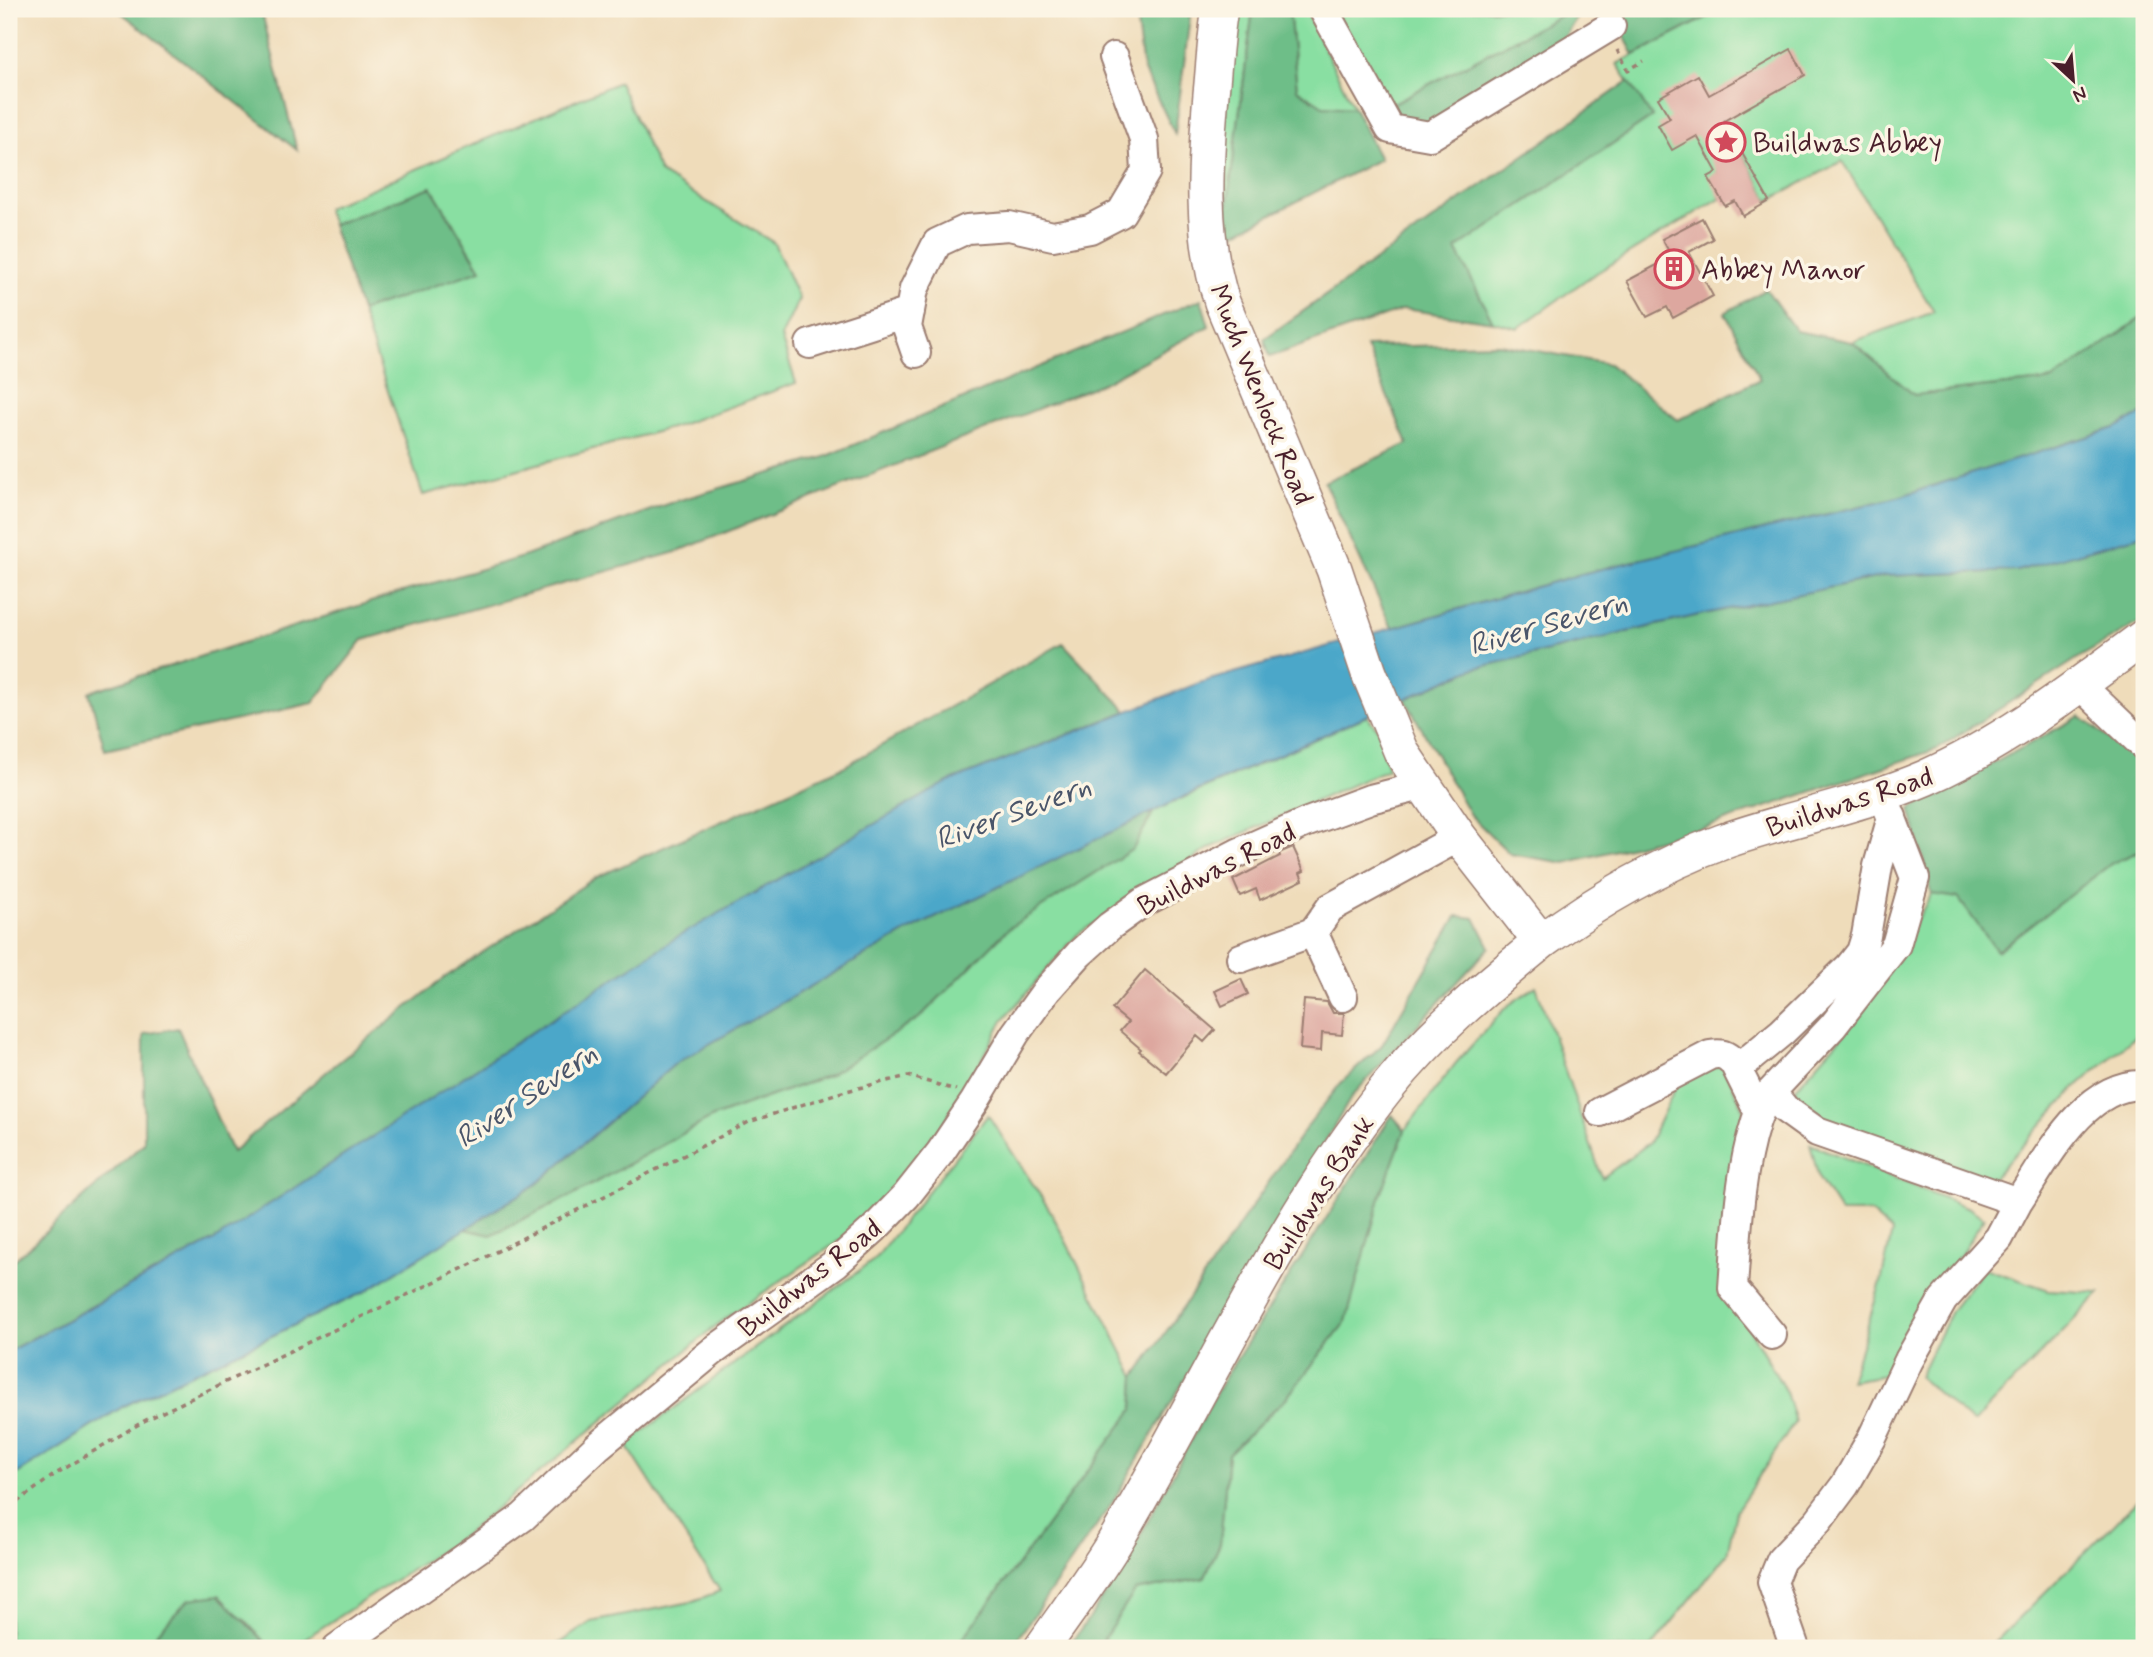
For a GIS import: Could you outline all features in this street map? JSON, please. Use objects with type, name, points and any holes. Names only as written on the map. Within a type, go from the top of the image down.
[{"type":"main road","name":"Much Wenlock Road","points":[[1220,9],[1205,165],[1207,237],[1213,274],[1222,302],[1334,569],[1369,673],[1402,753],[1422,786]]},
{"type":"main road","name":"Buildwas Road","points":[[1541,942],[1579,914],[1670,864],[1743,835],[1887,805],[1923,779],[1977,754],[2080,685],[2144,637]]},
{"type":"main road","points":[[1422,786],[1541,942]]},
{"type":"main road","name":"Buildwas Bank","points":[[1042,1648],[1113,1544],[1247,1304],[1315,1190],[1387,1088],[1455,1014],[1541,942]]},
{"type":"street","points":[[1323,9],[1390,129],[1430,136],[1611,26]]},
{"type":"street","points":[[915,354],[907,327],[914,289],[937,243],[967,229],[1009,226],[1053,236],[1090,229],[1121,214],[1146,172],[1144,139],[1114,57]]},
{"type":"street","points":[[810,344],[910,312]]},
{"type":"street","points":[[2080,685],[2144,746]]},
{"type":"street","name":"Buildwas Road","points":[[337,1648],[523,1517],[597,1447],[702,1360],[836,1263],[874,1229],[906,1196],[940,1153],[1015,1034],[1046,991],[1079,954],[1110,926],[1142,903],[1219,862],[1305,823],[1370,799],[1422,786]]},
{"type":"street","points":[[1737,1069],[1782,1032],[1861,952],[1869,923],[1887,805]]},
{"type":"street","points":[[1772,1335],[1733,1288],[1737,1223],[1756,1119],[1765,1102],[1833,1026],[1896,945],[1915,878],[1887,805]]},
{"type":"street","points":[[1241,958],[1313,932],[1330,908],[1459,837]]},
{"type":"street","points":[[1313,932],[1342,997]]},
{"type":"street","points":[[1600,1112],[1710,1055],[1721,1053],[1728,1056],[1765,1102],[1785,1109],[1816,1132],[2018,1202]]},
{"type":"street","points":[[1795,1648],[1772,1582],[1781,1560],[1818,1521],[1845,1485],[1943,1300],[1998,1238],[2062,1134],[2107,1095],[2132,1086],[2144,1085]]},
{"type":"path","points":[[1620,54],[1628,70],[1644,61]]},
{"type":"path","points":[[9,1508],[54,1475],[144,1421],[478,1261],[749,1122],[838,1093],[908,1076],[946,1085],[975,1101]]},
{"type":"green space","points":[[114,9],[261,9],[297,150],[123,14]]},
{"type":"green space","points":[[1135,9],[1191,9],[1175,134],[1143,69]]},
{"type":"green space","points":[[1236,9],[1253,9],[1227,208],[1219,178]]},
{"type":"green space","points":[[1253,9],[1289,9],[1297,89],[1323,106],[1354,108],[1380,159],[1231,235],[1227,208]]},
{"type":"green space","points":[[1289,9],[1305,9],[1354,108],[1322,106],[1297,89]]},
{"type":"green space","points":[[1333,9],[1573,9],[1386,107]]},
{"type":"green space","points":[[1573,9],[1582,9],[1560,45],[1423,128],[1396,124],[1386,107]]},
{"type":"green space","points":[[1610,9],[1723,9],[1634,55]]},
{"type":"green space","points":[[1723,9],[2144,9],[2144,316],[2053,380],[1914,395],[1852,342],[1934,312],[1842,161],[1769,201],[1724,121],[1717,172],[1720,198],[1590,277],[1518,328],[1493,322],[1456,249],[1652,117],[1617,64]]},
{"type":"green space","points":[[1629,81],[1652,117],[1456,249],[1493,322],[1404,309],[1270,357],[1264,339]]},
{"type":"green space","points":[[619,82],[660,173],[774,243],[799,299],[781,337],[796,383],[674,427],[423,495],[361,311],[481,269],[431,187],[332,225],[326,208]]},
{"type":"green space","points":[[431,187],[481,270],[361,311],[332,225]]},
{"type":"green space","points":[[1766,289],[1796,331],[1852,342],[1914,395],[2053,380],[2144,316],[2144,413],[2115,428],[1898,497],[1585,573],[1392,628],[1324,482],[1408,444],[1366,347],[1499,344],[1609,364],[1678,420],[1760,379],[1725,313]]},
{"type":"green space","points":[[1201,299],[1209,326],[1103,383],[676,552],[363,640],[313,703],[105,750],[89,692],[399,593],[526,556],[670,503],[825,457]]},
{"type":"green space","points":[[2144,534],[2144,620],[2080,657],[1937,749],[1704,828],[1565,863],[1510,854],[1470,815],[1405,699],[1472,669],[1699,615],[1885,576],[2017,571]]},
{"type":"green space","points":[[1063,643],[1127,711],[946,783],[213,1241],[9,1351],[9,1265],[144,1143],[144,1034],[178,1028],[232,1152],[444,978],[595,878],[843,767]]},
{"type":"green space","points":[[1367,716],[1379,731],[1388,769],[1210,848],[1078,934],[1003,1020],[964,1094],[913,1167],[855,1230],[722,1321],[462,1537],[290,1648],[270,1648],[245,1620],[189,1599],[148,1643],[137,1648],[9,1648],[9,1479],[124,1406],[364,1292],[465,1229],[491,1235],[578,1192],[713,1117],[829,1075],[919,1018],[1009,928],[1132,849],[1154,811]]},
{"type":"green space","points":[[2080,716],[2144,766],[2144,849],[2112,863],[1997,951],[1958,898],[1932,894],[1910,809]]},
{"type":"green space","points":[[1154,811],[1133,849],[1009,928],[919,1018],[829,1075],[713,1117],[578,1192],[491,1235],[465,1229],[537,1184],[676,1063],[910,930]]},
{"type":"green space","points":[[2144,849],[2144,1029],[2075,1088],[1992,1179],[1815,1114],[1795,1089],[1858,1018],[1932,894],[1958,897],[1997,950],[2112,863]]},
{"type":"green space","points":[[1457,916],[1475,918],[1490,947],[1352,1096],[1112,1503],[1011,1648],[956,1648],[1133,1410],[1135,1377],[1308,1125],[1341,1083],[1382,1045]]},
{"type":"green space","points":[[1536,986],[1602,1178],[1649,1143],[1678,1082],[1722,1064],[1744,1109],[1720,1278],[1786,1392],[1795,1422],[1736,1511],[1727,1554],[1651,1648],[1098,1648],[1135,1591],[1204,1578],[1220,1544],[1228,1454],[1287,1397],[1346,1321],[1381,1194],[1405,1130],[1456,1063],[1506,1007]]},
{"type":"green space","points":[[988,1115],[1051,1212],[1135,1377],[1133,1410],[956,1648],[552,1648],[591,1622],[691,1602],[720,1591],[626,1444],[875,1259]]},
{"type":"green space","points":[[1392,1115],[1405,1130],[1381,1194],[1346,1321],[1287,1397],[1228,1454],[1220,1544],[1204,1578],[1135,1591],[1098,1648],[1068,1648],[1120,1573],[1222,1382]]},
{"type":"green space","points":[[1810,1144],[1969,1208],[1984,1218],[1885,1375],[1850,1381],[1881,1282],[1892,1232],[1871,1213],[1841,1213],[1819,1179]]},
{"type":"green space","points":[[1984,1268],[2049,1290],[2100,1293],[1973,1423],[1919,1377],[1951,1311]]},
{"type":"green space","points":[[2144,1494],[2144,1648],[1989,1648]]},
{"type":"green space","points":[[219,1595],[270,1648],[137,1648],[148,1643],[189,1599]]},
{"type":"water","name":"River Severn","points":[[2144,413],[2142,535],[2017,571],[1885,576],[1699,615],[1472,669],[1188,795],[910,930],[676,1063],[537,1184],[364,1292],[124,1406],[9,1479],[9,1351],[213,1241],[674,939],[946,783],[1199,683],[1585,573],[1898,497],[2115,428]]},
{"type":"building","points":[[1791,49],[1805,75],[1724,121],[1769,201],[1743,216],[1735,201],[1725,206],[1708,177],[1717,172],[1697,136],[1672,150],[1658,125],[1670,118],[1658,98],[1698,75],[1709,95]]},
{"type":"building","name":"Abbey Manor","points":[[1702,218],[1713,239],[1689,252],[1713,296],[1673,318],[1667,307],[1647,317],[1627,281],[1672,257],[1662,239]]},
{"type":"building","points":[[1293,847],[1304,871],[1300,873],[1303,880],[1260,900],[1256,889],[1240,896],[1233,880]]},
{"type":"building","points":[[1145,970],[1215,1030],[1204,1042],[1197,1036],[1166,1073],[1120,1031],[1128,1022],[1112,1009]]},
{"type":"building","points":[[1241,979],[1248,994],[1222,1006],[1215,991]]},
{"type":"building","points":[[1304,1000],[1327,1002],[1333,1013],[1344,1013],[1342,1035],[1322,1033],[1321,1051],[1300,1049]]},
{"type":"place","name":"Buildwas Abbey","points":[[1726,142]]},
{"type":"place","name":"Abbey Manor","points":[[1674,269]]}]
